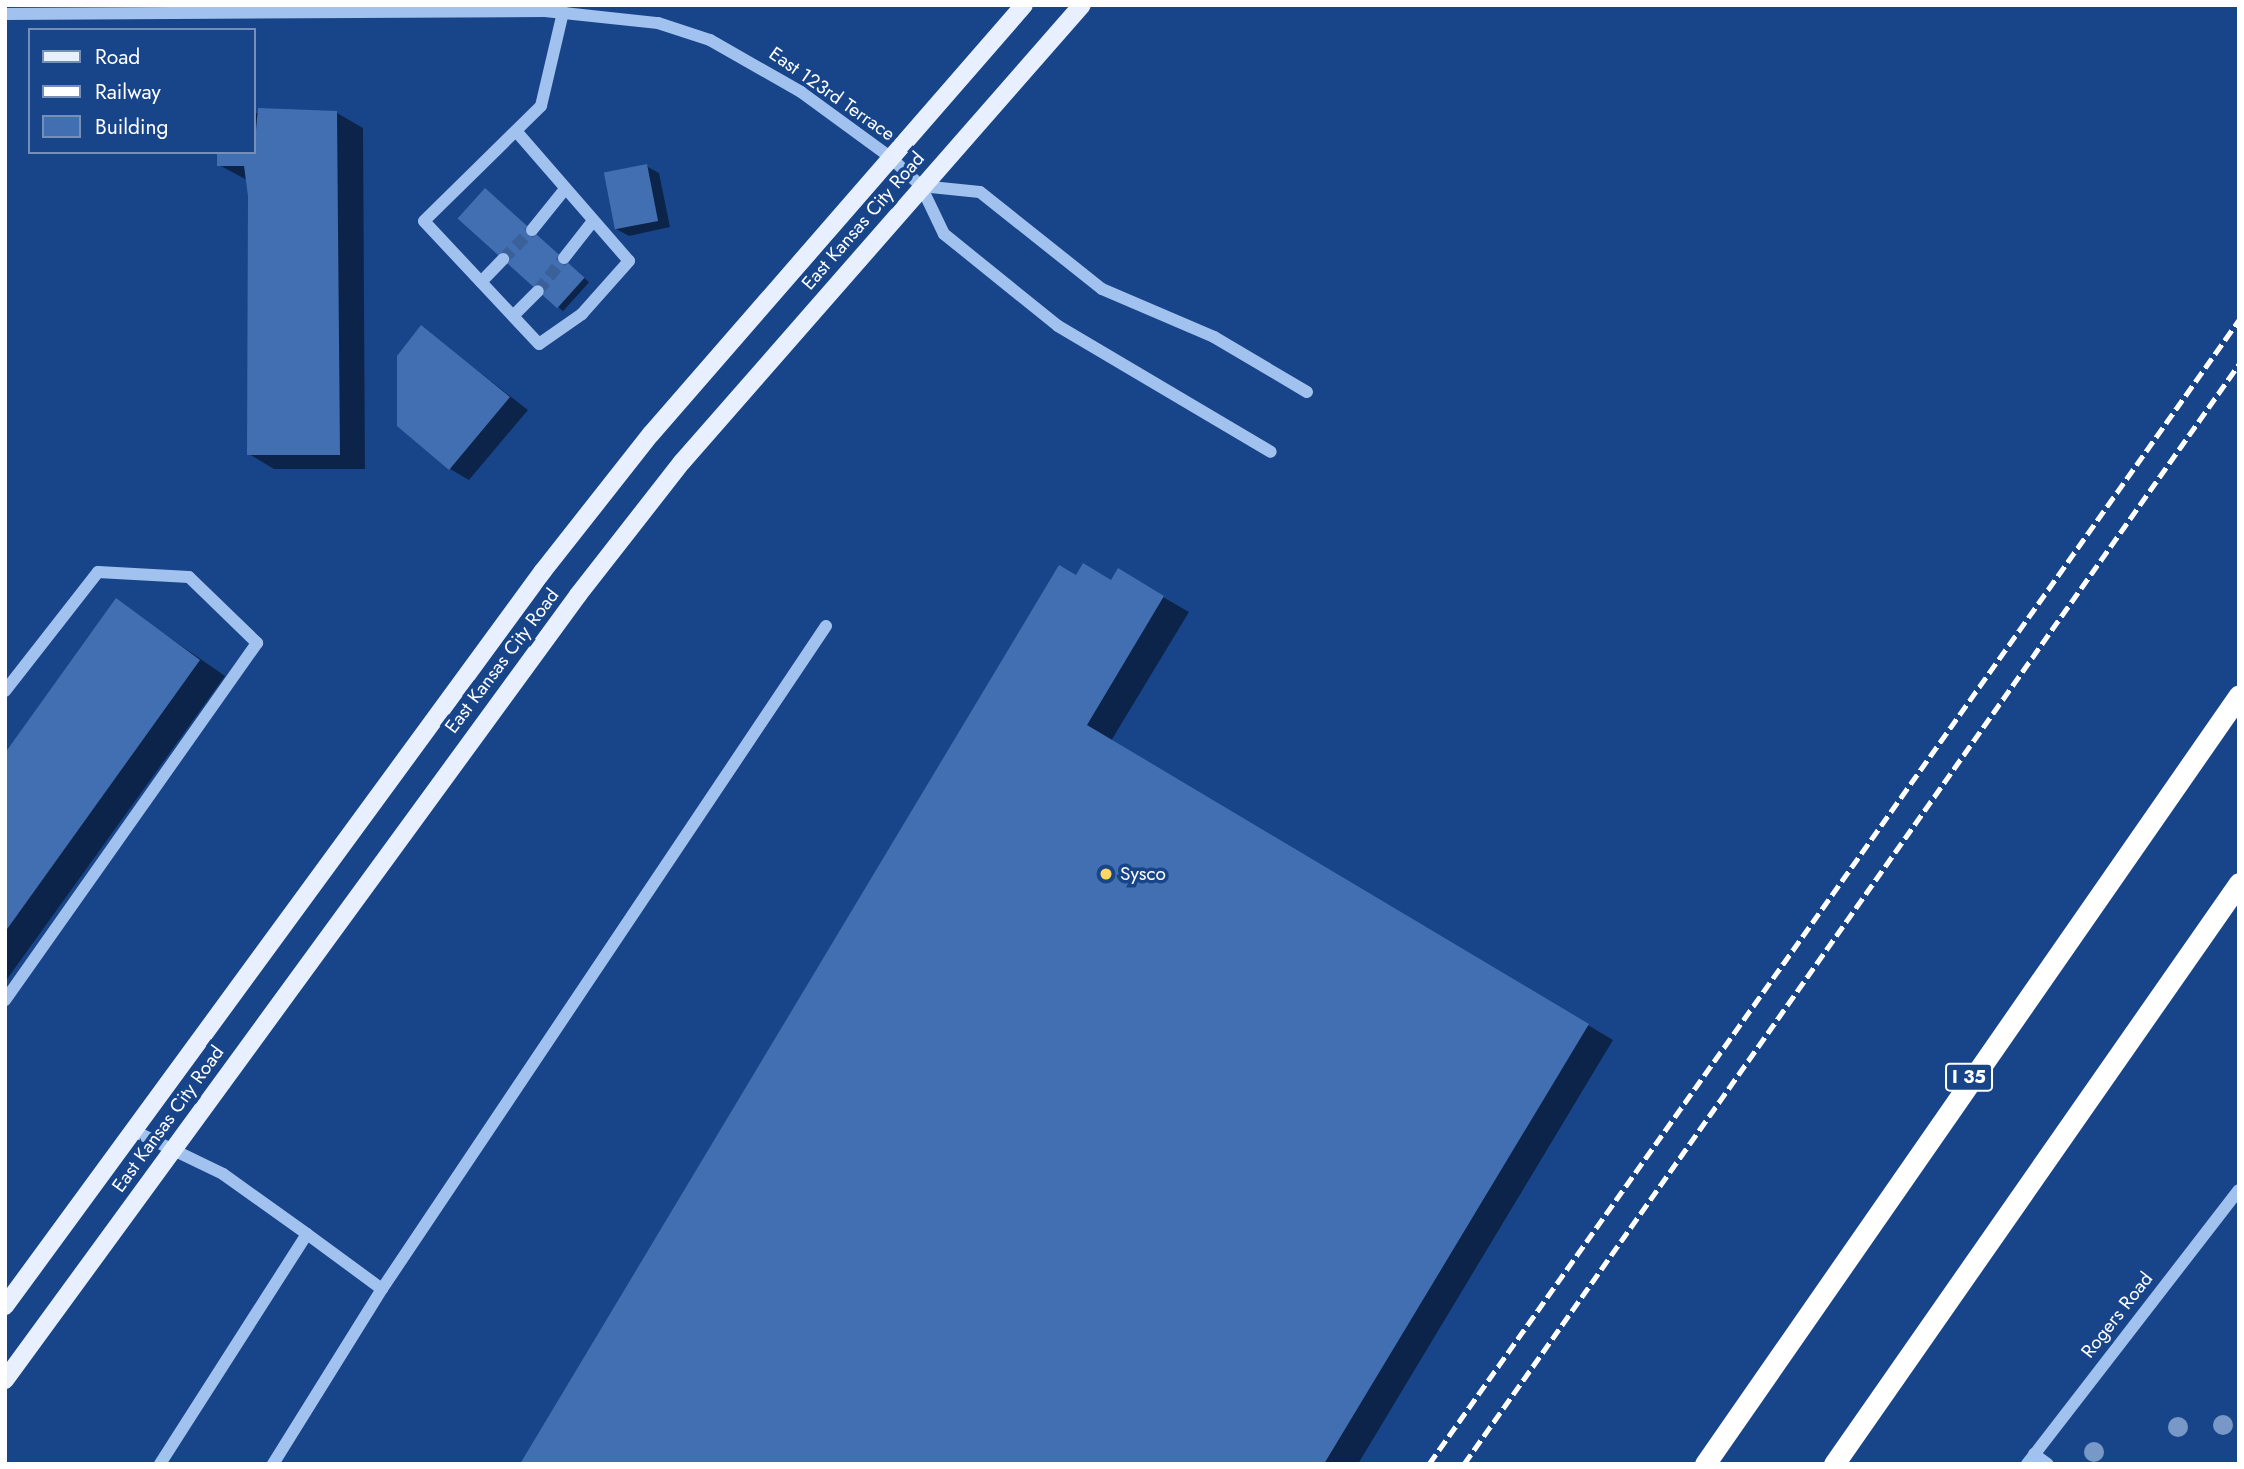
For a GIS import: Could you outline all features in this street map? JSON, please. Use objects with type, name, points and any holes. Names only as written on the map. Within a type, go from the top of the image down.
[{"type":"highway","name":"I 35","points":[[1705,1464],[2239,695]]},
{"type":"highway","points":[[1834,1464],[2239,883]]},
{"type":"main road","name":"East Kansas City Road","points":[[5,1306],[535,581],[651,434],[1024,5]]},
{"type":"main road","name":"East Kansas City Road","points":[[5,1380],[578,595],[682,463],[921,186],[1082,5]]},
{"type":"street","name":"East 123rd Terrace","points":[[5,14],[177,9],[564,12],[658,23],[710,40],[801,92],[890,157],[921,186]]},
{"type":"street","points":[[516,131],[629,261],[582,314],[539,344],[424,220],[541,106],[564,12]]},
{"type":"street","points":[[921,186],[981,192],[1102,289],[1214,337],[1307,392]]},
{"type":"street","points":[[921,186],[944,234],[1058,326],[1271,452]]},
{"type":"street","points":[[533,230],[565,189]]},
{"type":"street","points":[[564,258],[593,220]]},
{"type":"street","points":[[481,282],[503,260]]},
{"type":"street","points":[[513,316],[538,291]]},
{"type":"street","points":[[5,691],[98,572],[189,577],[257,643],[5,1000]]},
{"type":"street","points":[[273,1464],[382,1289],[826,626]]},
{"type":"street","points":[[132,1130],[223,1174],[382,1289]]},
{"type":"street","name":"Rogers Road","points":[[2030,1459],[2239,1190]]},
{"type":"street","points":[[160,1464],[306,1234]]},
{"type":"street","points":[[2030,1459],[2048,1464]]},
{"type":"building","points":[[258,108],[337,111],[340,455],[247,455],[248,196],[244,166],[217,166],[217,154],[256,154]]},
{"type":"building","points":[[647,164],[658,221],[615,229],[604,172]]},
{"type":"building","points":[[485,188],[585,278],[557,308],[458,218]]},
{"type":"building","points":[[421,325],[510,397],[449,470],[397,426],[397,356]]},
{"type":"building","name":"Sysco","points":[[1083,563],[1111,580],[1118,568],[1164,596],[1087,725],[1589,1024],[1324,1464],[520,1464],[1059,565],[1076,575]]},
{"type":"building","points":[[116,598],[200,660],[5,932],[5,753]]},
{"type":"tunnel","points":[[503,259],[532,230]]},
{"type":"tunnel","points":[[538,291],[564,258]]},
{"type":"railway","points":[[1429,1464],[2239,320]]},
{"type":"railway","points":[[1464,1464],[2239,364]]},
{"type":"place","name":"Sysco","points":[[1106,874]]}]
